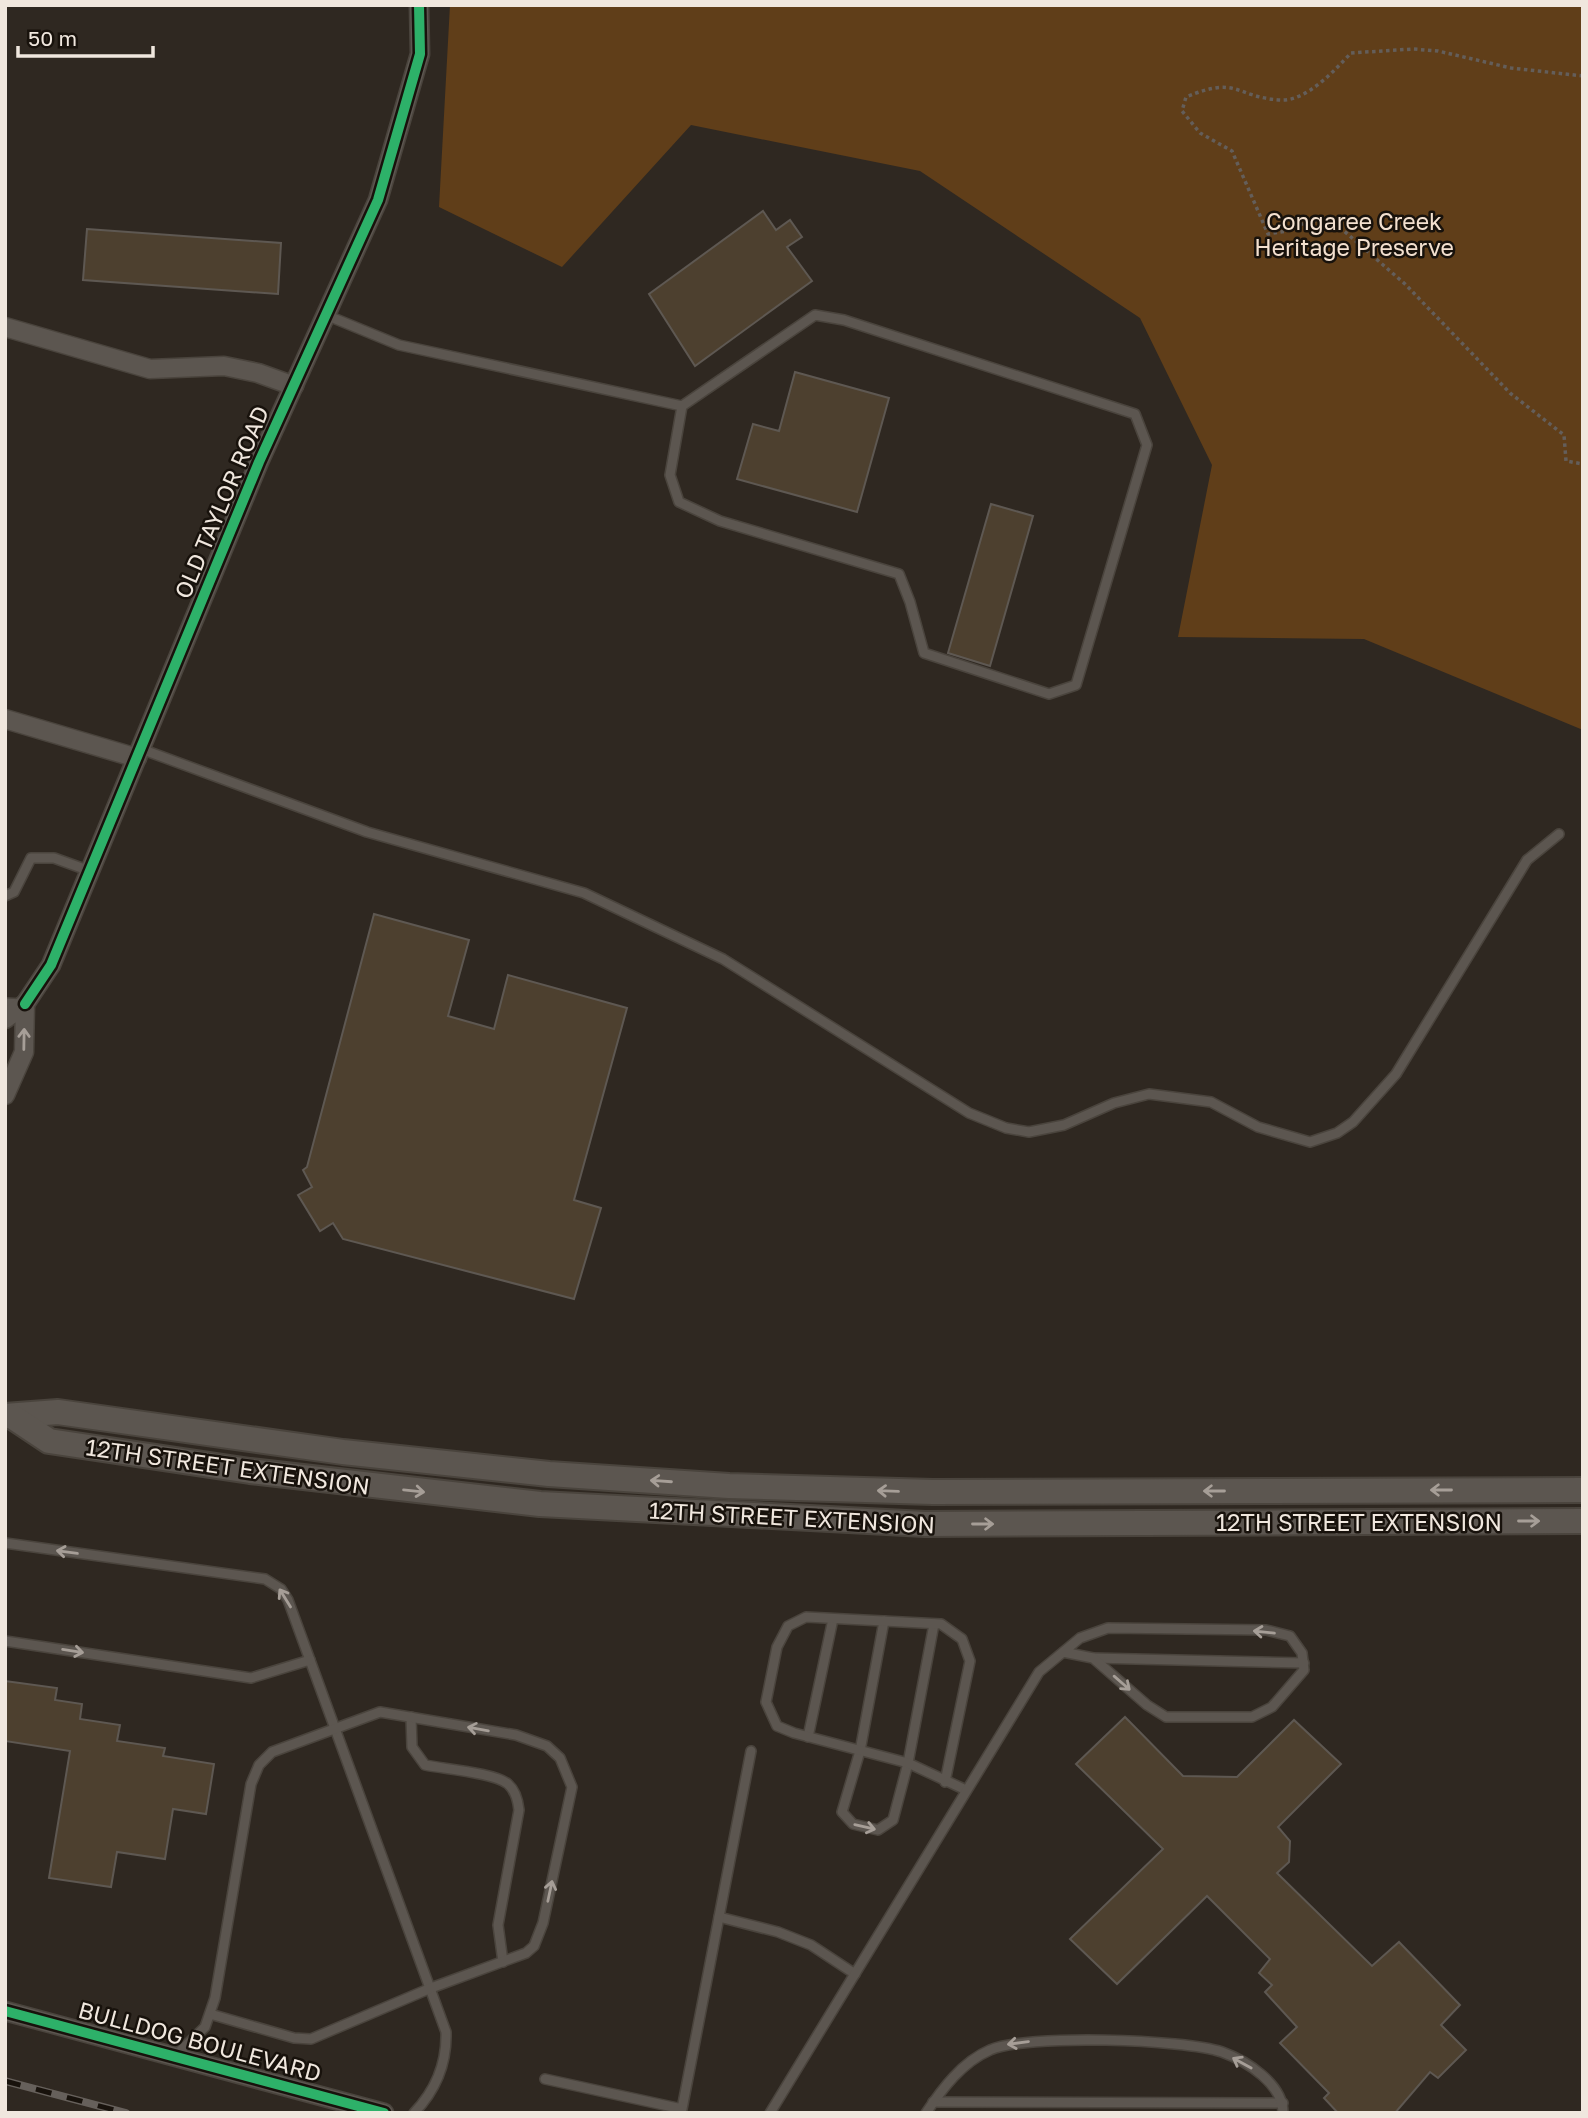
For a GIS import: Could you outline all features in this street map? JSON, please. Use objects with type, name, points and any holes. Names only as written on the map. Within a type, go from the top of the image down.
[{"type":"main road","name":"12TH STREET EXTENSION","points":[[9,1417],[58,1412],[343,1452],[549,1474],[729,1486],[933,1492],[1583,1490]]},
{"type":"main road","name":"12TH STREET EXTENSION","points":[[9,1417],[49,1441],[250,1471],[540,1504],[925,1524],[1583,1521]]},
{"type":"street","name":"OLD TAYLOR ROAD","points":[[5,1019],[25,1004],[51,965],[294,386],[378,200],[420,54],[419,5]]},
{"type":"street","points":[[5,327],[150,369],[224,366],[258,373],[294,386]]},
{"type":"street","points":[[5,719],[139,753]]},
{"type":"street","points":[[5,1095],[24,1052],[25,1004]]},
{"type":"street","name":"BULLDOG BOULEVARD","points":[[5,2011],[384,2113]]},
{"type":"lane","points":[[326,315],[399,345],[682,406],[814,315],[844,320],[1135,414],[1147,445],[1076,685],[1049,694],[924,653],[910,602],[899,575],[720,521],[679,502],[670,475],[682,406]]},
{"type":"lane","points":[[139,753],[367,832],[584,893],[723,960],[970,1114],[1006,1128],[1030,1132],[1064,1125],[1114,1103],[1149,1094],[1211,1102],[1258,1126],[1310,1142],[1337,1133],[1353,1122],[1396,1074],[1527,860],[1559,834]]},
{"type":"lane","points":[[5,896],[14,892],[31,858],[54,858],[90,872]]},
{"type":"lane","points":[[5,1003],[25,1004]]},
{"type":"lane","points":[[5,1543],[265,1579],[281,1589],[288,1600],[446,2032],[447,2053],[436,2083],[414,2113]]},
{"type":"lane","points":[[945,1782],[970,1661],[962,1639],[942,1624],[806,1617],[788,1626],[777,1647],[766,1702],[777,1726],[808,1737],[908,1763],[945,1782],[966,1790]]},
{"type":"lane","points":[[808,1737],[833,1619]]},
{"type":"lane","points":[[884,1621],[860,1751],[842,1812],[853,1824],[878,1830],[893,1820],[908,1763],[934,1624]]},
{"type":"lane","points":[[770,2113],[1039,1672],[1080,1637],[1108,1628],[1266,1630],[1290,1636],[1302,1653],[1304,1670],[1272,1706],[1252,1717],[1166,1717],[1147,1705],[1093,1658]]},
{"type":"lane","points":[[5,1641],[251,1678],[310,1660]]},
{"type":"lane","points":[[1063,1652],[1093,1658],[1304,1662]]},
{"type":"lane","points":[[175,2056],[205,2027],[210,2014],[215,1998],[251,1784],[259,1765],[272,1752],[380,1712],[526,1739],[547,1746],[567,1770],[572,1787],[543,1923],[534,1946],[526,1953],[431,1988],[311,2039],[294,2038],[210,2014]]},
{"type":"lane","points":[[411,1717],[412,1747],[425,1765],[497,1779],[508,1784],[517,1798],[519,1810],[498,1925],[503,1962]]},
{"type":"lane","points":[[545,2080],[682,2109],[751,1751]]},
{"type":"lane","points":[[719,1917],[778,1931],[800,1940],[855,1974]]},
{"type":"lane","points":[[926,2113],[964,2066],[989,2050],[1018,2041],[1165,2042],[1222,2052],[1262,2074],[1283,2110]]},
{"type":"lane","points":[[933,2102],[1283,2110]]},
{"type":"path","points":[[1583,75],[1511,68],[1438,51],[1413,49],[1351,53],[1332,73],[1302,94],[1282,101],[1231,86],[1210,87],[1186,97],[1182,111],[1200,133],[1232,151],[1268,234],[1287,231],[1311,220],[1336,224],[1414,293],[1510,393],[1564,435],[1566,461],[1583,464]]},
{"type":"green space","name":"Congaree Creek Heritage Preserve","points":[[450,5],[1583,5],[1583,730],[1364,639],[1178,637],[1212,465],[1140,318],[920,171],[691,125],[562,267],[439,207]]},
{"type":"building","points":[[763,211],[776,230],[790,220],[802,237],[787,247],[812,281],[695,366],[649,294]]},
{"type":"building","points":[[87,229],[281,243],[278,294],[83,280]]},
{"type":"building","points":[[795,372],[889,398],[857,512],[737,479],[753,424],[779,431]]},
{"type":"building","points":[[991,504],[1033,516],[990,666],[948,653]]},
{"type":"building","points":[[374,914],[469,940],[448,1016],[494,1029],[508,975],[627,1008],[574,1200],[601,1208],[574,1299],[343,1239],[333,1223],[320,1231],[298,1195],[312,1187],[303,1170],[307,1167]]},
{"type":"building","points":[[5,1681],[57,1688],[55,1700],[82,1704],[80,1719],[120,1725],[117,1741],[165,1748],[163,1756],[214,1764],[206,1814],[173,1809],[165,1859],[117,1852],[111,1887],[49,1878],[70,1751],[5,1741]]},
{"type":"building","points":[[1125,1717],[1183,1776],[1237,1777],[1294,1720],[1341,1764],[1278,1827],[1290,1841],[1289,1862],[1277,1873],[1372,1966],[1399,1942],[1460,2005],[1441,2025],[1466,2050],[1438,2078],[1430,2072],[1395,2113],[1338,2113],[1324,2098],[1329,2093],[1280,2043],[1297,2027],[1265,1992],[1272,1985],[1259,1973],[1270,1959],[1207,1896],[1117,1984],[1070,1939],[1163,1849],[1076,1764]]},
{"type":"railway","points":[[5,2081],[126,2113]]},
{"type":"cycle path","points":[[25,1004],[51,965],[259,462],[378,200],[420,54],[419,5]]},
{"type":"cycle path","points":[[5,2011],[384,2113]]}]
